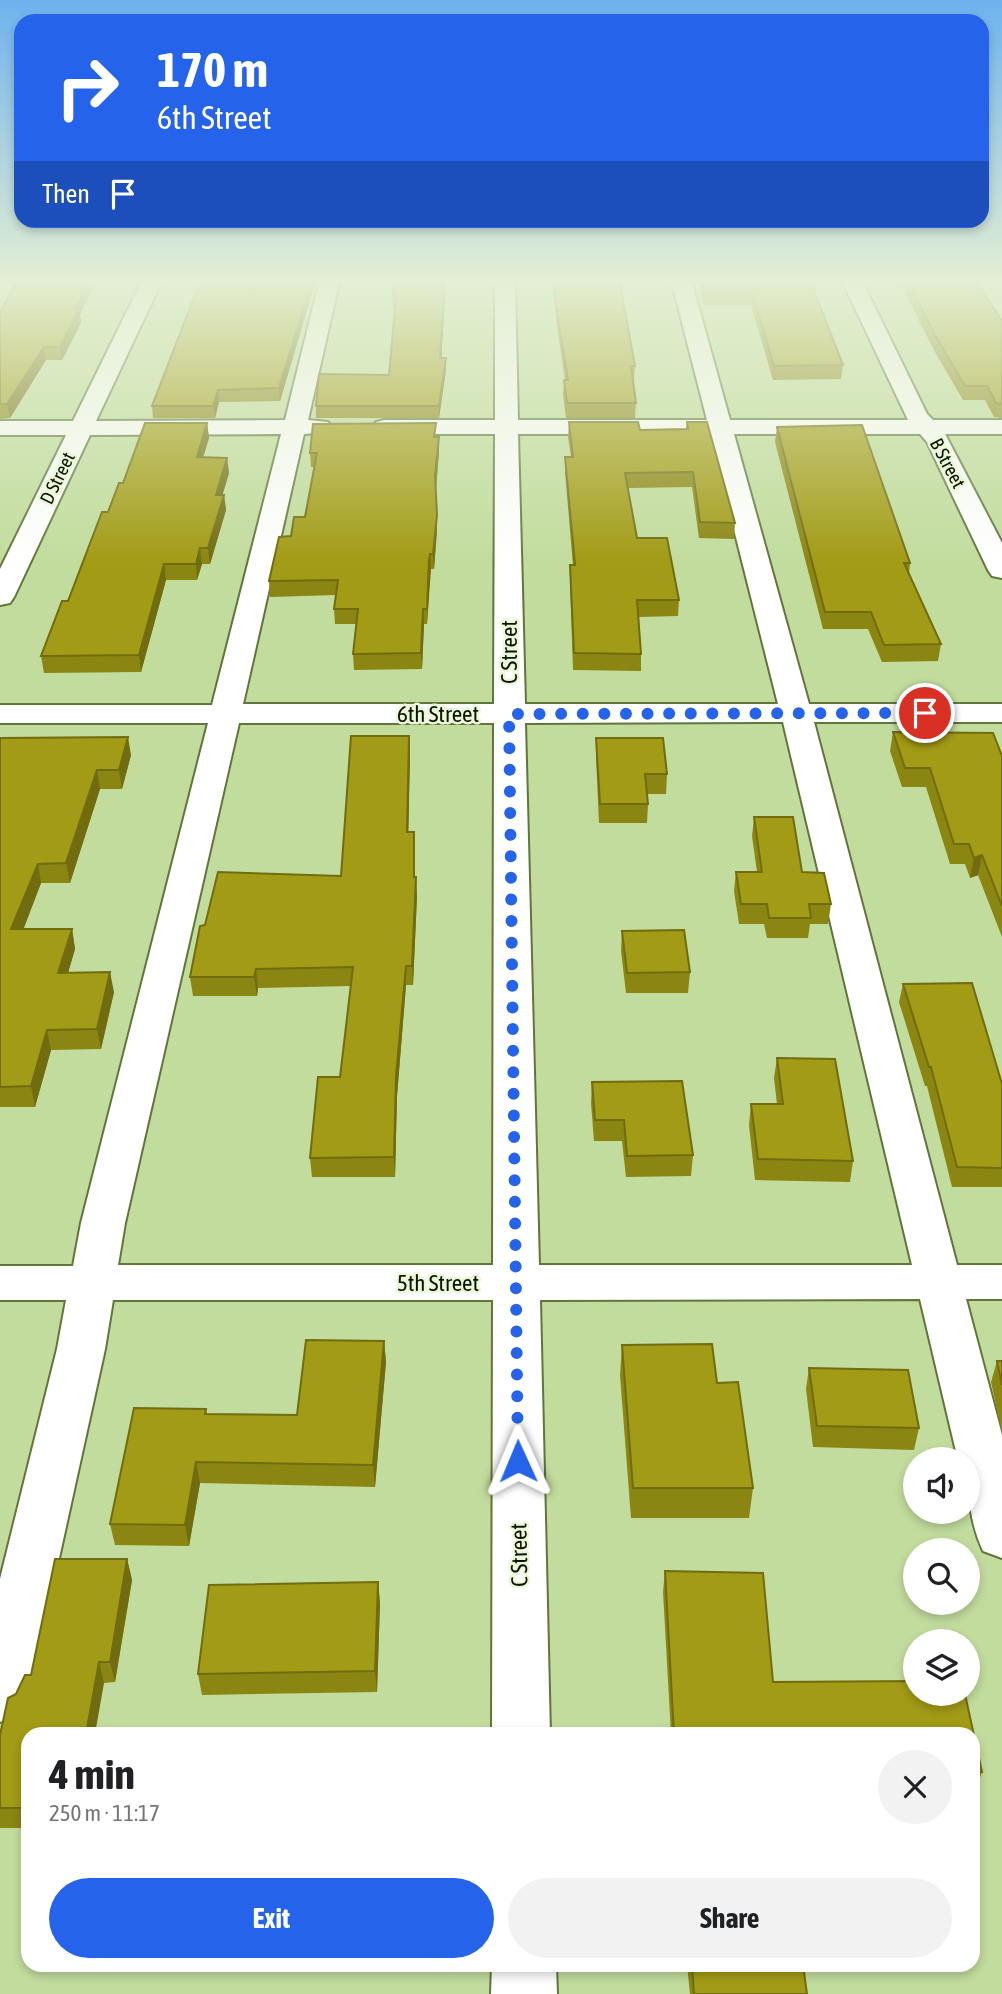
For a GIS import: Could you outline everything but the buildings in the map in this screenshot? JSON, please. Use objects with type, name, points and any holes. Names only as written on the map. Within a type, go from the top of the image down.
[{"type":"street","name":"D Street","points":[[0,597],[106,376]]},
{"type":"street","points":[[0,1695],[81,1349],[103,1223],[308,376]]},
{"type":"street","name":"C Street","points":[[506,376],[521,1727]]},
{"type":"street","points":[[705,376],[712,392],[795,714],[1002,1535]]},
{"type":"street","name":"B Street","points":[[898,376],[917,416],[938,440],[1002,570]]},
{"type":"street","points":[[362,427],[1002,427]]},
{"type":"street","points":[[0,428],[336,428]]},
{"type":"street","name":"6th Street","points":[[0,715],[1002,713]]},
{"type":"street","name":"5th Street","points":[[0,1283],[1002,1282]]},
{"type":"street","points":[[524,1972],[524,1994]]},
{"type":"route","points":[[518,1461],[509,714],[925,713]]}]
